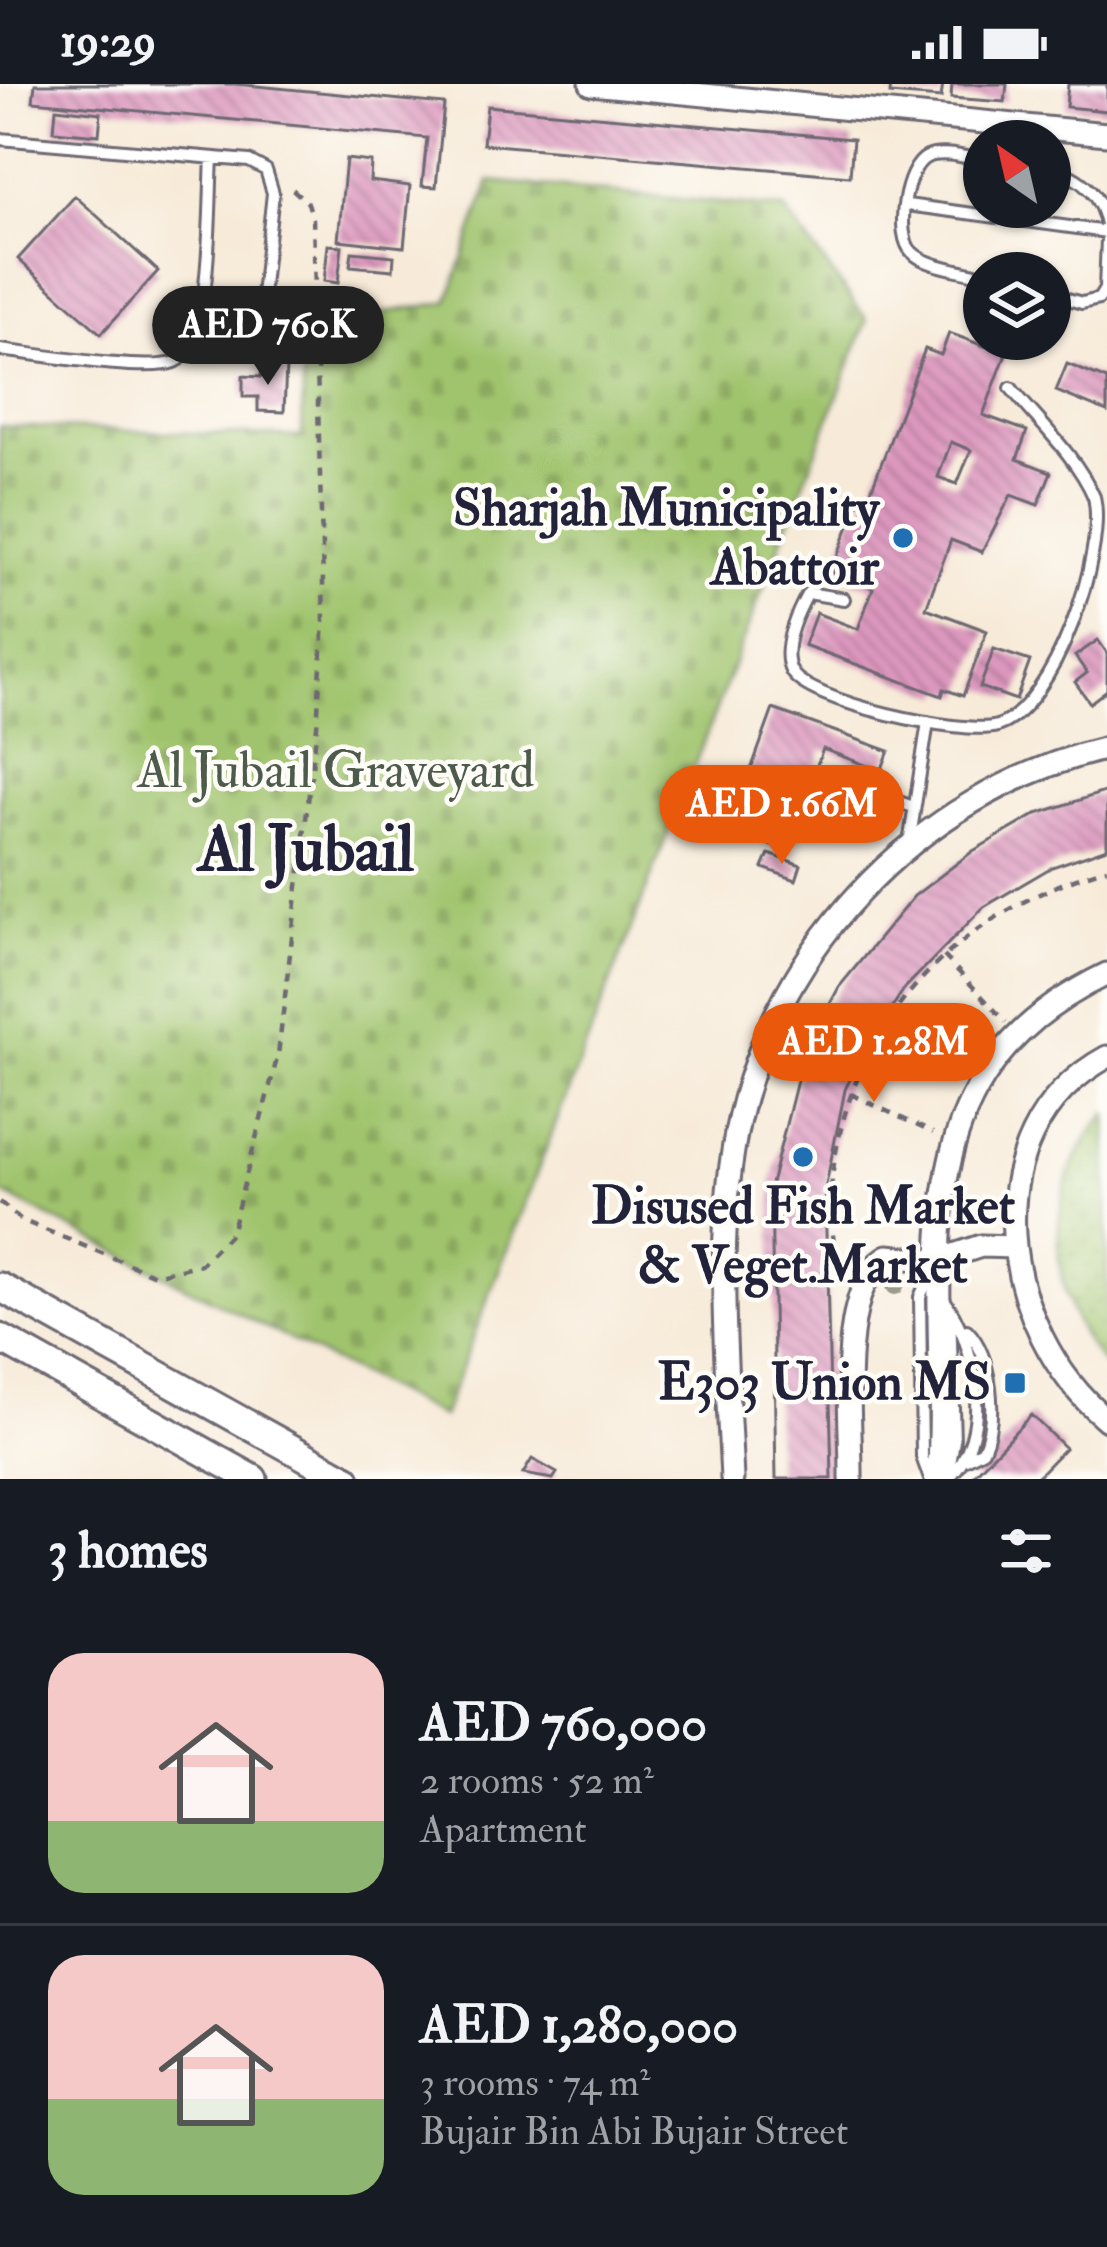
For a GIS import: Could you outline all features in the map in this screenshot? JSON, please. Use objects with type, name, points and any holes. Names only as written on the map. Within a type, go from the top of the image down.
[{"type":"main road","points":[[0,1287],[346,1479]]},
{"type":"main road","points":[[0,1338],[253,1479]]},
{"type":"street","points":[[591,84],[845,95],[963,121]]},
{"type":"street","points":[[1071,133],[1107,134]]},
{"type":"street","points":[[732,1479],[723,1257],[728,1185],[744,1099],[771,1023],[802,966],[840,914],[909,845],[990,790],[1050,764],[1107,748]]},
{"type":"street","points":[[934,1479],[943,1297],[936,1262],[950,1142],[985,1076],[1018,1035],[1062,999],[1107,974]]},
{"type":"street","points":[[1107,1057],[1068,1086],[1028,1144],[1017,1177],[1015,1246],[1028,1314],[1041,1346],[1083,1400],[1107,1420]]},
{"type":"street","points":[[851,1479],[855,1298],[865,1276],[888,1256],[936,1262],[981,1246],[1015,1246]]},
{"type":"lane","points":[[0,140],[258,164],[271,178],[260,314],[243,329],[232,331],[201,317]]},
{"type":"lane","points":[[963,157],[938,154],[921,160],[910,176],[904,238],[914,255],[963,270]]},
{"type":"lane","points":[[0,350],[165,365],[190,351],[201,317],[212,159]]},
{"type":"lane","points":[[1071,176],[1094,194],[1107,234],[1105,289],[1099,299],[1088,303],[1071,299]]},
{"type":"lane","points":[[907,205],[1107,234]]},
{"type":"lane","points":[[844,599],[815,592],[806,596],[787,650],[796,680],[814,692],[978,730],[998,725],[1032,704],[1097,567],[1101,520],[1094,498],[1011,388]]},
{"type":"lane","points":[[909,845],[928,722]]},
{"type":"lane","points":[[823,824],[874,793],[913,807]]},
{"type":"lane","points":[[934,1479],[922,1457],[920,1297],[936,1262]]},
{"type":"lane","points":[[943,1297],[963,1326],[971,1360],[973,1433],[966,1459],[947,1479]]},
{"type":"lane","points":[[943,1297],[954,1441],[947,1479]]},
{"type":"path","points":[[0,1202],[21,1220],[154,1275],[201,1264],[231,1233],[278,1055],[307,832],[324,620],[313,219],[300,194],[271,178]]},
{"type":"path","points":[[855,1298],[833,1242],[830,1190],[851,1094],[892,1013],[943,955],[1006,909],[1107,868]]},
{"type":"path","points":[[943,955],[1018,1035]]},
{"type":"path","points":[[851,1094],[950,1142]]},
{"type":"green space","name":"Al Jubail Graveyard","points":[[490,181],[784,209],[867,320],[442,1417],[0,1192],[0,426],[302,437],[304,326],[448,302]]},
{"type":"green space","points":[[1107,1114],[1107,1368],[1071,1309],[1058,1241],[1070,1172],[1085,1141]]},
{"type":"building","points":[[35,84],[235,84],[444,104],[436,187],[422,186],[427,138],[33,101]]},
{"type":"building","points":[[891,84],[943,84],[941,98],[890,94]]},
{"type":"building","points":[[952,84],[1007,84],[1005,102],[951,98]]},
{"type":"building","points":[[1068,84],[1107,84],[1107,111],[1066,107]]},
{"type":"building","points":[[487,106],[853,139],[850,176],[483,144]]},
{"type":"building","points":[[56,108],[101,113],[99,135],[54,131]]},
{"type":"building","points":[[346,159],[371,162],[370,181],[410,186],[404,247],[338,240]]},
{"type":"building","points":[[75,196],[158,271],[101,334],[18,259]]},
{"type":"building","points":[[328,245],[342,246],[338,283],[324,281]]},
{"type":"building","points":[[352,252],[394,256],[393,270],[350,266]]},
{"type":"building","points":[[949,333],[963,338],[963,360],[1004,360],[983,415],[1027,431],[1017,459],[1051,472],[1038,505],[1011,495],[982,552],[951,540],[926,608],[987,631],[963,696],[944,689],[942,696],[804,645],[816,613],[858,629],[873,588],[831,572],[858,503],[865,506],[925,349],[941,355]],"holes":[[[951,442],[971,450],[957,484],[938,477]]]},
{"type":"building","points":[[262,364],[286,365],[284,412],[258,411],[258,397],[243,397],[243,376],[261,377]]},
{"type":"building","points":[[1067,364],[1107,380],[1107,412],[1056,391]]},
{"type":"building","points":[[1098,640],[1107,653],[1107,690],[1090,703],[1075,682],[1087,673],[1075,656]]},
{"type":"building","points":[[994,649],[1030,661],[1016,700],[980,687]]},
{"type":"building","points":[[773,709],[889,751],[881,771],[823,749],[785,850],[729,830]]},
{"type":"building","name":"Disused Fish Market & Veget.Market","points":[[1107,791],[1107,848],[1052,867],[984,907],[904,989],[859,1059],[845,1090],[825,1190],[832,1479],[776,1479],[771,1184],[804,1053],[839,987],[914,896],[973,851],[1037,814]]},
{"type":"building","points":[[769,854],[801,865],[796,880],[763,868]]},
{"type":"building","points":[[1031,1415],[1065,1448],[1035,1479],[970,1479]]},
{"type":"building","points":[[532,1459],[557,1473],[553,1479],[523,1474]]},
{"type":"place","name":"Sharjah Municipality Abattoir","points":[[903,538]]},
{"type":"place","name":"Disused Fish Market & Veget.Market","points":[[803,1157]]},
{"type":"place","name":"E303 Union MS","points":[[1015,1383]]},
{"type":"district","name":"Al Jubail","points":[[306,850]]}]
